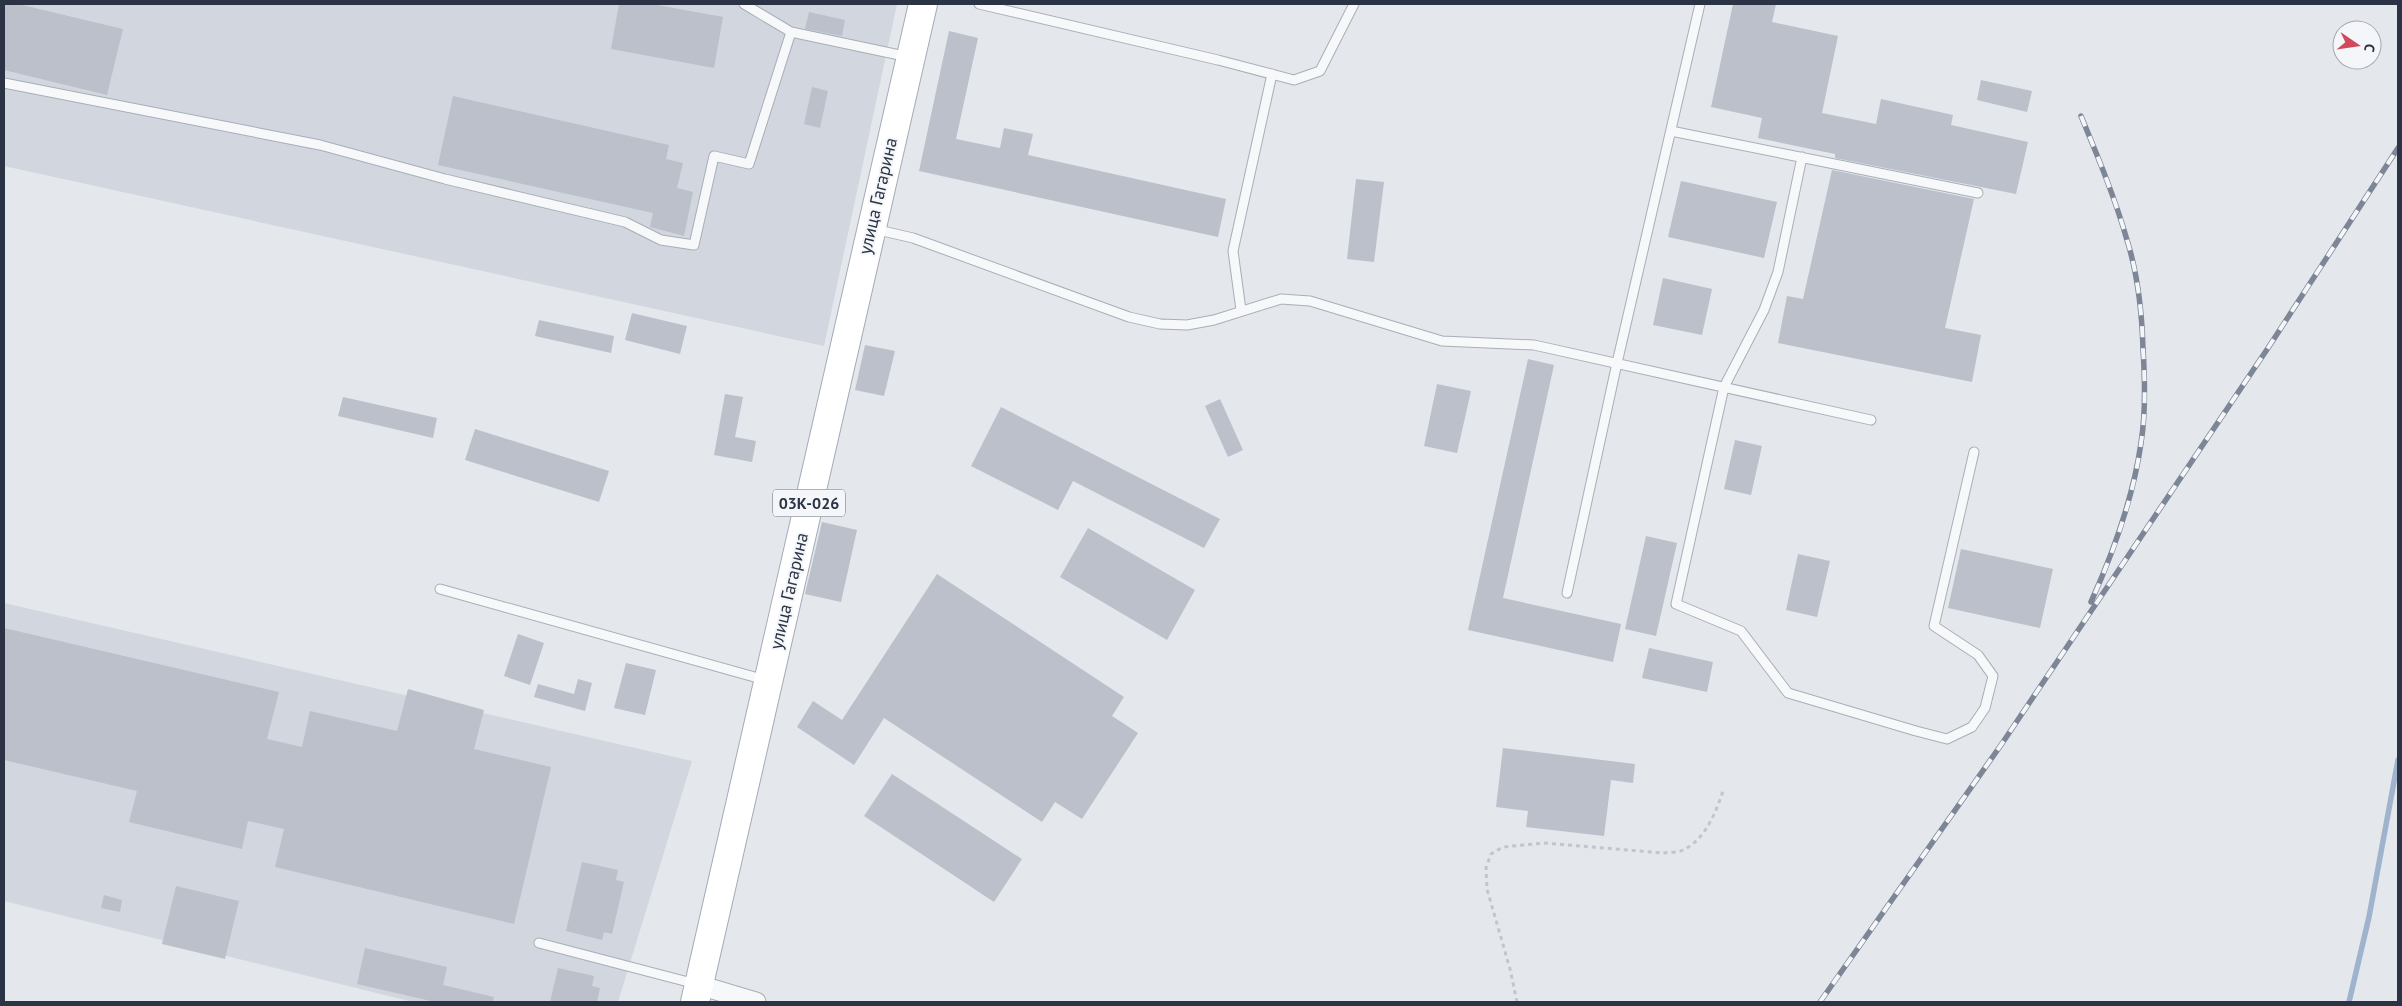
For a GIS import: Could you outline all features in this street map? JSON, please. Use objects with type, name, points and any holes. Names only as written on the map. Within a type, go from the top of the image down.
[{"type":"main road","name":"улица Гагарина","points":[[697,993],[909,57],[923,4]]},
{"type":"street","points":[[697,993],[756,1002]]},
{"type":"lane","points":[[744,4],[791,32],[909,57]]},
{"type":"lane","points":[[978,4],[1058,21],[1294,80],[1320,71],[1354,4]]},
{"type":"lane","points":[[1567,593],[1616,364],[1700,4]]},
{"type":"lane","points":[[4,83],[320,144],[445,179],[625,222],[661,240],[694,245],[714,156],[749,164],[791,32]]},
{"type":"lane","points":[[1241,310],[1233,252],[1272,74]]},
{"type":"lane","points":[[1671,131],[1978,194]]},
{"type":"lane","points":[[1802,157],[1778,272],[1764,310],[1724,388],[1676,604],[1741,630],[1788,693],[1916,732],[1947,739],[1972,727],[1985,708],[1993,676],[1978,655],[1934,626],[1974,452]]},
{"type":"lane","points":[[871,228],[913,238],[1129,317],[1160,324],[1187,325],[1214,320],[1241,310],[1281,300],[1310,301],[1442,341],[1534,345],[1871,420]]},
{"type":"lane","points":[[440,589],[768,681]]},
{"type":"lane","points":[[539,943],[697,993]]},
{"type":"path","points":[[1517,1002],[1510,969],[1487,889],[1486,868],[1491,854],[1503,847],[1544,842],[1663,852],[1682,851],[1694,843],[1708,824],[1718,807],[1722,791]]},
{"type":"shaded area","points":[[4,4],[897,4],[824,346],[4,166]]},
{"type":"shaded area","points":[[4,603],[692,761],[618,1002],[413,1002],[4,901]]},
{"type":"building","points":[[4,4],[18,4],[123,29],[107,95],[4,70]]},
{"type":"building","points":[[619,4],[652,4],[723,17],[714,68],[611,49]]},
{"type":"building","points":[[1733,4],[1776,4],[1772,22],[1838,36],[1822,113],[1876,124],[1881,99],[1953,115],[1951,125],[2028,142],[2016,194],[1835,158],[1835,154],[1758,138],[1762,118],[1711,107]]},
{"type":"building","points":[[809,12],[845,20],[842,36],[805,29]]},
{"type":"building","points":[[949,31],[978,38],[956,139],[1000,148],[1004,128],[1033,134],[1028,155],[1226,199],[1218,237],[919,171]]},
{"type":"building","points":[[1981,80],[2032,91],[2027,112],[1977,100]]},
{"type":"building","points":[[812,87],[828,91],[820,128],[804,124]]},
{"type":"building","points":[[453,96],[669,145],[666,159],[683,163],[677,188],[693,192],[684,236],[650,227],[653,213],[438,165]]},
{"type":"building","points":[[1832,170],[1974,199],[1945,328],[1981,335],[1972,382],[1778,343],[1787,296],[1803,299]]},
{"type":"building","points":[[1356,179],[1384,182],[1374,262],[1347,259]]},
{"type":"building","points":[[1681,181],[1777,202],[1764,258],[1668,237]]},
{"type":"building","points":[[1663,278],[1712,289],[1702,335],[1653,325]]},
{"type":"building","points":[[632,313],[687,326],[680,354],[625,340]]},
{"type":"building","points":[[539,320],[614,336],[611,353],[535,336]]},
{"type":"building","points":[[865,345],[895,351],[884,396],[855,390]]},
{"type":"building","points":[[1528,359],[1554,365],[1503,598],[1621,624],[1613,662],[1468,630]]},
{"type":"building","points":[[1437,384],[1471,391],[1457,453],[1424,446]]},
{"type":"building","points":[[725,394],[743,397],[735,437],[756,441],[752,462],[714,455]]},
{"type":"building","points":[[343,397],[437,418],[433,438],[338,416]]},
{"type":"building","points":[[1220,399],[1243,450],[1228,457],[1205,406]]},
{"type":"building","points":[[1001,407],[1220,519],[1204,548],[1073,481],[1058,510],[971,466]]},
{"type":"building","points":[[475,429],[609,471],[599,502],[465,460]]},
{"type":"building","points":[[1735,440],[1762,446],[1751,495],[1724,489]]},
{"type":"building","points":[[822,522],[857,530],[841,602],[805,594]]},
{"type":"building","points":[[1088,528],[1195,590],[1167,640],[1060,577]]},
{"type":"building","points":[[1646,536],[1677,543],[1656,636],[1625,629]]},
{"type":"building","points":[[1961,549],[2053,569],[2040,628],[1948,608]]},
{"type":"building","points":[[1798,554],[1830,561],[1817,617],[1786,610]]},
{"type":"building","points":[[937,574],[1124,697],[1112,716],[1138,733],[1082,819],[1055,802],[1042,822],[884,718],[854,765],[797,727],[813,701],[842,720]]},
{"type":"building","points":[[4,628],[279,692],[267,739],[302,747],[310,711],[397,731],[408,689],[484,710],[474,749],[551,767],[514,924],[275,867],[284,829],[248,821],[242,849],[129,822],[137,791],[4,760]]},
{"type":"building","points":[[518,634],[544,643],[530,685],[504,676]]},
{"type":"building","points":[[1649,648],[1713,662],[1707,692],[1642,678]]},
{"type":"building","points":[[626,663],[656,670],[645,715],[614,708]]},
{"type":"building","points":[[578,679],[592,683],[585,711],[534,697],[538,684],[574,694]]},
{"type":"building","points":[[1503,748],[1635,764],[1633,783],[1611,780],[1604,836],[1526,827],[1528,811],[1496,807]]},
{"type":"building","points":[[892,774],[1022,859],[994,902],[864,816]]},
{"type":"building","points":[[582,862],[618,870],[616,880],[624,882],[612,934],[604,932],[602,940],[566,931]]},
{"type":"building","points":[[176,886],[239,901],[225,959],[162,944]]},
{"type":"building","points":[[104,895],[122,900],[120,912],[101,908]]},
{"type":"building","points":[[365,948],[447,967],[443,985],[494,997],[493,1002],[435,1002],[357,984]]},
{"type":"building","points":[[558,968],[594,976],[592,986],[600,988],[597,1002],[550,1002]]},
{"type":"waterway","points":[[2349,1002],[2369,917],[2398,760]]},
{"type":"railway","points":[[2081,116],[2117,209],[2134,267],[2140,308],[2145,384],[2143,431],[2133,484],[2115,544],[2091,602]]},
{"type":"railway","points":[[1820,1002],[2001,745],[2268,348],[2398,148]]}]
